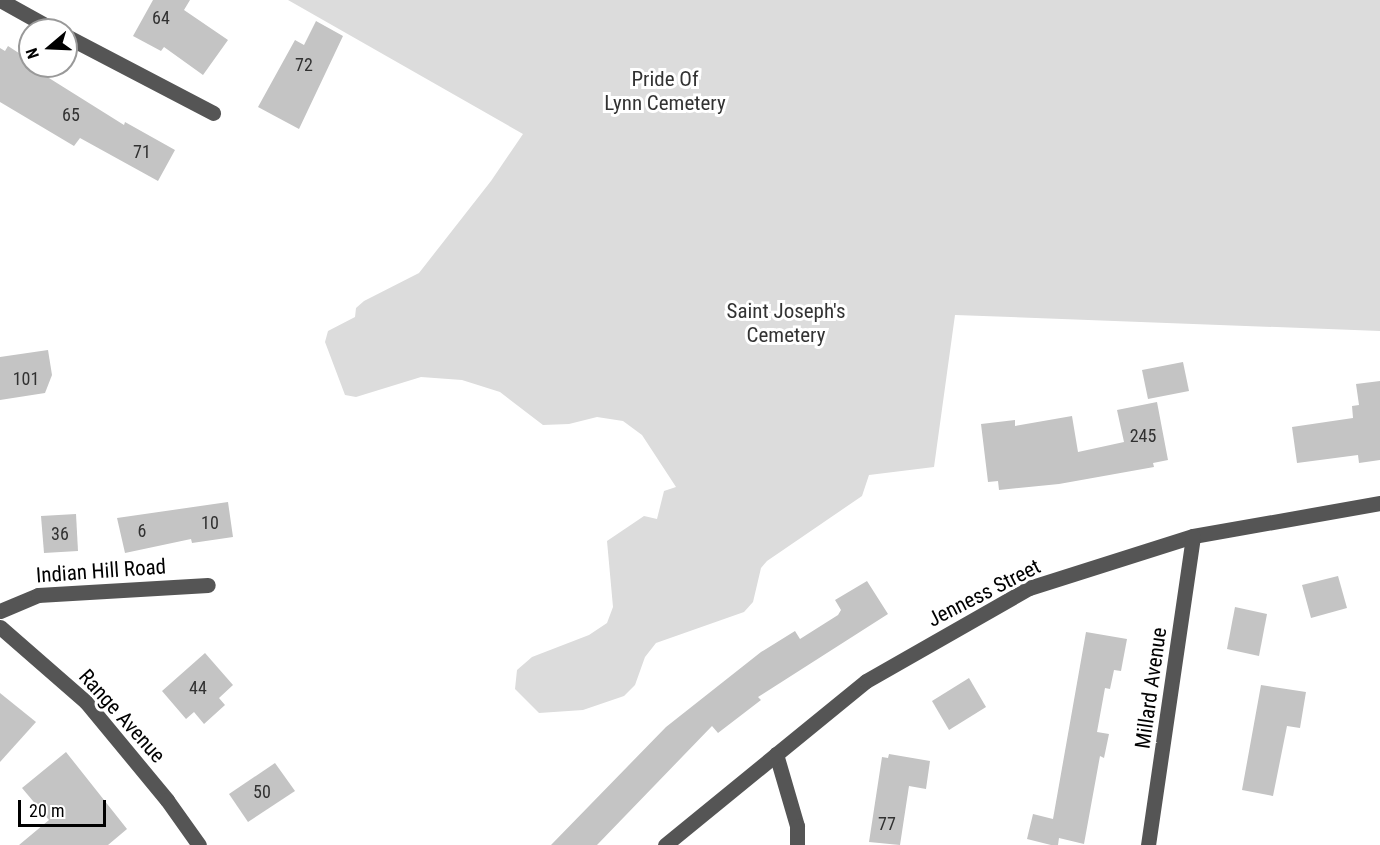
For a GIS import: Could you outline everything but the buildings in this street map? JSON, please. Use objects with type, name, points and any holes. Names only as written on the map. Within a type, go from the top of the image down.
[{"type":"street","points":[[0,0],[32,18]]},
{"type":"street","points":[[78,42],[213,113]]},
{"type":"street","name":"Jenness Street","points":[[665,845],[866,681],[1029,588],[1193,536],[1380,503]]},
{"type":"street","name":"Millard Avenue","points":[[1148,845],[1193,536]]},
{"type":"street","name":"Indian Hill Road","points":[[0,611],[38,595],[208,585]]},
{"type":"street","name":"Range Avenue","points":[[0,627],[86,702],[167,800],[199,845]]},
{"type":"street","points":[[776,754],[797,826],[797,845]]},
{"type":"green space","name":"Saint Joseph's Cemetery","points":[[288,0],[1380,0],[1380,331],[955,315],[934,467],[869,475],[862,496],[767,561],[761,568],[753,602],[744,612],[656,643],[645,657],[635,685],[624,696],[583,710],[539,713],[515,689],[517,670],[532,657],[589,635],[607,623],[613,607],[607,541],[644,516],[657,519],[664,491],[676,487],[642,435],[623,421],[597,417],[569,424],[543,425],[500,392],[462,380],[421,377],[356,397],[345,395],[325,342],[328,331],[355,317],[356,308],[364,301],[419,273],[491,181],[523,134]]},
{"type":"park label","name":"Pride Of Lynn Cemetery","points":[[665,91]]}]
